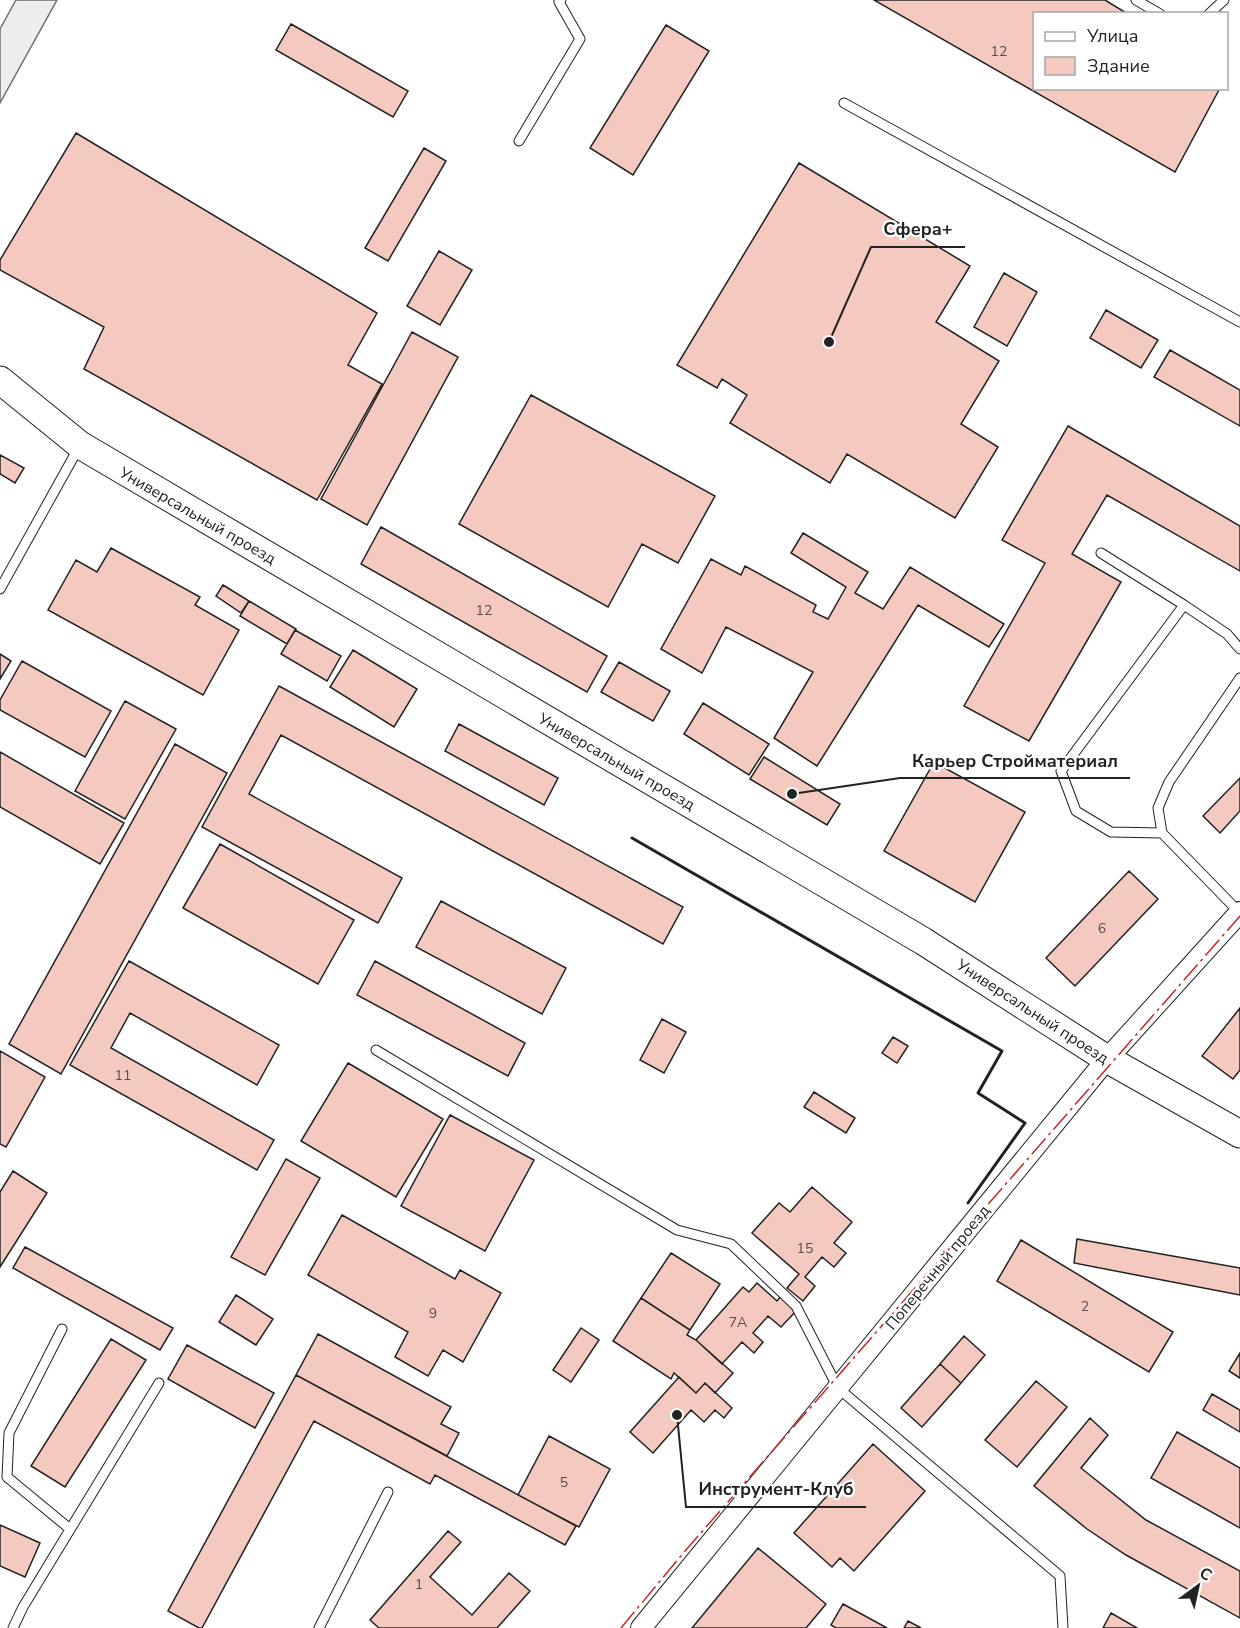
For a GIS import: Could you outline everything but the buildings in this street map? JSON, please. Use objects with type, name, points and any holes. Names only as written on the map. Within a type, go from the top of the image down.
[{"type":"street","name":"Универсальный проезд","points":[[0,381],[80,446],[923,941],[1107,1059],[1240,1134]]},
{"type":"street","name":"Поперечный проезд","points":[[641,1628],[1107,1059],[1240,912]]},
{"type":"lane","points":[[519,141],[580,39],[559,2],[561,0]]},
{"type":"lane","points":[[1136,0],[1157,12]]},
{"type":"lane","points":[[1211,12],[1224,0]]},
{"type":"lane","points":[[844,103],[1240,322]]},
{"type":"lane","points":[[0,589],[80,446]]},
{"type":"lane","points":[[1101,553],[1227,634],[1240,649]]},
{"type":"lane","points":[[1162,834],[1112,832],[1076,811],[1061,771],[1184,605]]},
{"type":"lane","points":[[1240,678],[1169,782],[1158,808],[1162,834],[1240,912]]},
{"type":"lane","points":[[376,1050],[677,1230],[731,1244],[796,1306],[838,1388],[1060,1576],[1063,1628]]},
{"type":"lane","points":[[63,1329],[9,1433],[7,1477],[70,1529]]},
{"type":"lane","points":[[13,1628],[23,1607],[159,1383]]},
{"type":"lane","points":[[319,1628],[388,1492]]},
{"type":"shaded area","points":[[16,0],[57,0],[0,103],[0,29]]},
{"type":"wall","points":[[632,838],[1002,1051],[978,1093],[1025,1123],[968,1203]]},
{"type":"power","points":[[621,1628],[685,1551],[1240,916]]},
{"type":"place","name":"Сфера+","points":[[829,342]]},
{"type":"place","name":"Карьер Стройматериал","points":[[792,794]]},
{"type":"place","name":"Инструмент-Клуб","points":[[677,1415]]}]
